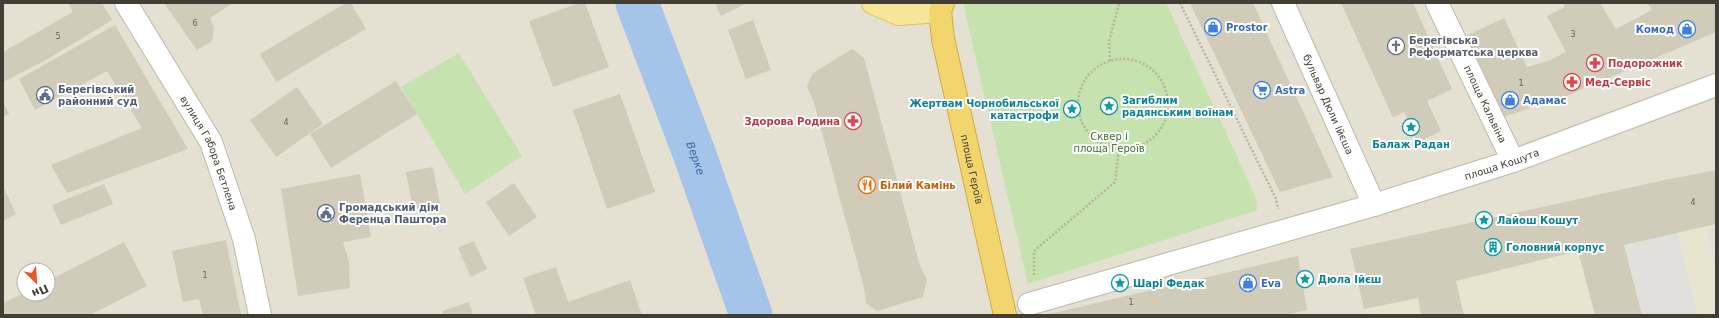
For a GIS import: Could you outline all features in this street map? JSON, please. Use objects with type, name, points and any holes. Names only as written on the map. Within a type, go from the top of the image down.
[{"type":"highway","name":"площа Героїв","points":[[942,7],[943,39],[1000,314]]},
{"type":"main road","points":[[873,3],[900,14],[942,7]]},
{"type":"street","name":"вулиця Габора Бетлена","points":[[126,3],[211,142],[244,239],[260,315]]},
{"type":"street","name":"площа Кальвіна","points":[[1437,3],[1513,161]]},
{"type":"street","name":"бульвар Дюли Ійєша","points":[[1289,5],[1374,204]]},
{"type":"street","name":"площа Кошута","points":[[1284,231],[1513,161],[1716,85]]},
{"type":"street","points":[[1029,304],[1284,231]]},
{"type":"path","points":[[1110,62],[1109,42],[1119,3]]},
{"type":"path","points":[[1180,3],[1276,199],[1284,231]]},
{"type":"path","points":[[1124,60],[1138,62],[1151,69],[1160,80],[1166,92],[1168,107],[1164,121],[1157,133],[1146,142],[1133,148],[1119,149],[1104,145],[1091,137],[1082,124],[1078,109],[1079,94],[1085,80],[1096,68],[1110,62],[1124,60]]},
{"type":"path","points":[[1034,275],[1034,252],[1115,182],[1119,149]]},
{"type":"shaded area","points":[[3,3],[1716,3],[1716,315],[3,315]]},
{"type":"shaded area","points":[[1716,170],[1716,315],[1365,315],[1350,249]]},
{"type":"shaded area","points":[[1716,228],[1716,267],[1706,231]]},
{"type":"shaded area","points":[[1677,231],[1698,315],[1642,315],[1624,245]]},
{"type":"green space","name":"Сквер і площа Героїв","points":[[963,3],[1166,3],[1256,198],[1257,210],[1028,284]]},
{"type":"green space","points":[[459,53],[522,156],[465,194],[401,87]]},
{"type":"building","points":[[68,3],[102,3],[112,20],[46,60],[3,82],[3,52],[73,12]]},
{"type":"building","points":[[164,3],[233,3],[210,18],[214,28],[212,41],[197,50]]},
{"type":"building","points":[[346,3],[351,3],[366,29],[276,82],[260,54]]},
{"type":"building","points":[[579,3],[585,3],[609,67],[553,87],[529,21]]},
{"type":"building","points":[[715,3],[747,3],[721,16]]},
{"type":"building","name":"Astra","points":[[1190,3],[1253,3],[1333,177],[1280,192]]},
{"type":"building","name":"Берегівська Реформатська церква","points":[[1341,3],[1413,3],[1452,89],[1427,101],[1441,131],[1418,142],[1404,112],[1393,118]]},
{"type":"building","points":[[1563,3],[1600,3],[1616,29],[1652,10],[1647,3],[1716,3],[1716,32],[1562,98],[1503,117],[1462,38],[1504,18],[1527,67],[1548,61],[1566,52],[1547,16],[1565,7]]},
{"type":"building","points":[[753,20],[771,70],[746,79],[728,30]]},
{"type":"building","name":"Берегівський районний суд","points":[[115,25],[188,149],[67,193],[51,165],[142,128],[107,71],[35,110],[19,79]]},
{"type":"building","name":"Білий Камінь","points":[[852,49],[864,58],[920,266],[927,280],[923,297],[877,311],[866,303],[864,288],[814,103],[807,86],[813,73]]},
{"type":"building","points":[[396,81],[417,114],[331,168],[310,134]]},
{"type":"building","points":[[297,87],[323,124],[276,157],[250,120]]},
{"type":"building","points":[[620,94],[655,192],[607,209],[573,110]]},
{"type":"building","points":[[3,101],[9,114],[3,117]]},
{"type":"building","points":[[433,167],[440,204],[413,209],[406,172]]},
{"type":"building","name":"Головний корпус","points":[[1716,170],[1716,224],[1624,245],[1642,315],[1595,315],[1578,251],[1456,281],[1464,315],[1421,315],[1418,298],[1364,309],[1350,249]]},
{"type":"building","name":"Громадський дім Ференца Паштора","points":[[360,174],[371,237],[343,242],[349,262],[350,288],[298,296],[281,189]]},
{"type":"building","points":[[514,183],[537,217],[509,236],[486,202]]},
{"type":"building","points":[[104,184],[113,204],[61,225],[52,205]]},
{"type":"building","points":[[3,186],[16,214],[3,221]]},
{"type":"building","points":[[226,240],[241,315],[203,315],[199,299],[183,302],[172,251]]},
{"type":"building","points":[[474,241],[487,269],[471,277],[458,248]]},
{"type":"building","points":[[124,242],[147,286],[90,315],[3,315],[3,303],[16,297],[16,302],[56,302],[56,277]]},
{"type":"building","points":[[1298,256],[1307,310],[1286,315],[1045,315]]},
{"type":"building","points":[[556,267],[568,302],[630,280],[642,315],[536,315],[523,278]]},
{"type":"building","points":[[469,302],[473,315],[444,315],[442,311]]},
{"type":"waterway","name":"Верке","points":[[637,3],[694,153],[751,315]]},
{"type":"place","name":"Prostor","points":[[1213,27]]},
{"type":"place","name":"Комод","points":[[1687,29]]},
{"type":"place","name":"Берегівська Реформатська церква","points":[[1396,46]]},
{"type":"place","name":"Подорожник","points":[[1595,63]]},
{"type":"place","name":"Мед-Сервіс","points":[[1572,82]]},
{"type":"place","name":"Astra","points":[[1262,90]]},
{"type":"place","name":"Берегівський районний суд","points":[[45,95]]},
{"type":"place","name":"Адамас","points":[[1510,100]]},
{"type":"place","name":"Загиблим радянським воїнам","points":[[1109,106]]},
{"type":"place","name":"Жертвам Чорнобильської катастрофи","points":[[1072,109]]},
{"type":"place","name":"Здорова Родина","points":[[853,121]]},
{"type":"place","name":"Балаж Радан","points":[[1411,127]]},
{"type":"place","name":"Білий Камінь","points":[[867,185]]},
{"type":"place","name":"Громадський дім Ференца Паштора","points":[[326,213]]},
{"type":"place","name":"Лайош Кошут","points":[[1484,220]]},
{"type":"place","name":"Головний корпус","points":[[1493,247]]},
{"type":"place","name":"Дюла Ійєш","points":[[1305,279]]},
{"type":"place","name":"Шарі Федак","points":[[1120,283]]},
{"type":"place","name":"Eva","points":[[1248,283]]}]
